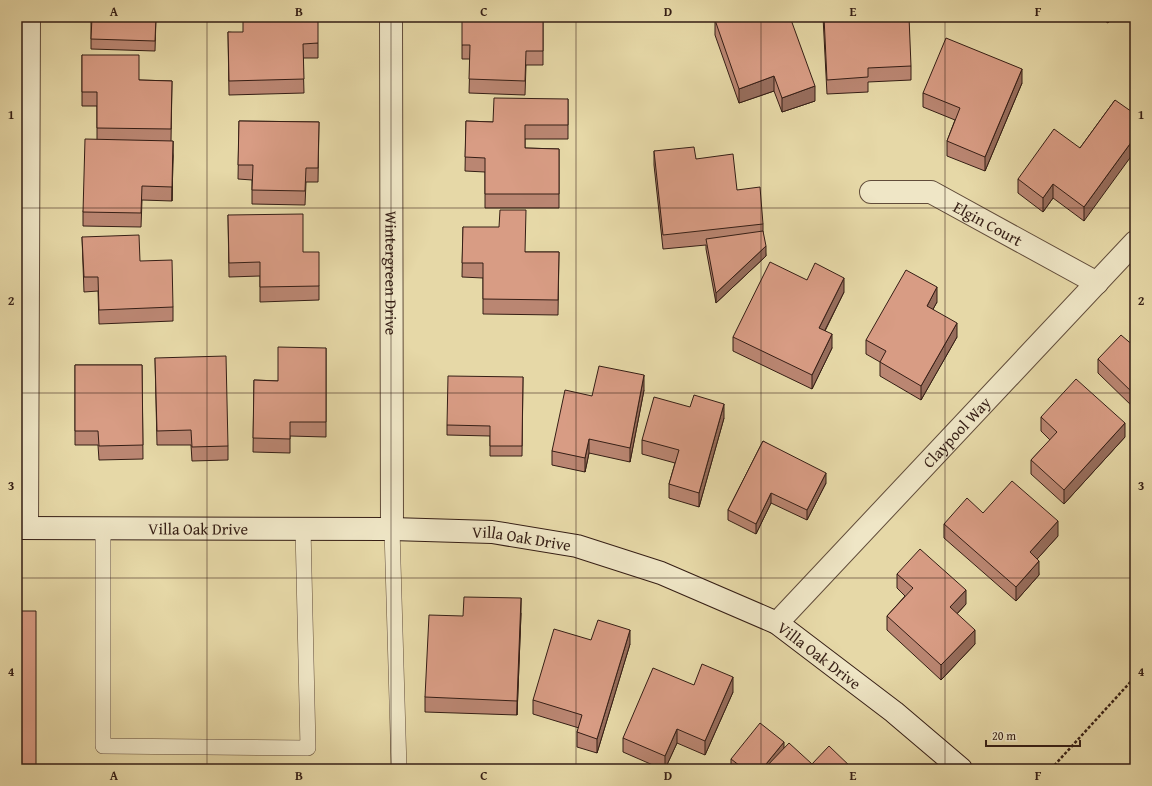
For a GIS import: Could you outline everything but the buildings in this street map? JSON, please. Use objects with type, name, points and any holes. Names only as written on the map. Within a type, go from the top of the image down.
[{"type":"street","points":[[22,528],[23,153],[29,17]]},
{"type":"street","name":"Wintergreen Drive","points":[[390,17],[392,529]]},
{"type":"street","name":"Elgin Court","points":[[871,192],[931,192],[1097,283]]},
{"type":"street","name":"Claypool Way","points":[[777,622],[1135,242]]},
{"type":"street","name":"Villa Oak Drive","points":[[22,528],[304,528],[492,532],[577,546],[661,573],[777,622],[894,712],[961,769]]},
{"type":"lane","points":[[103,528],[103,746],[308,748],[304,528]]},
{"type":"lane","points":[[392,529],[398,769]]},
{"type":"path","points":[[1051,769],[1135,677]]}]
